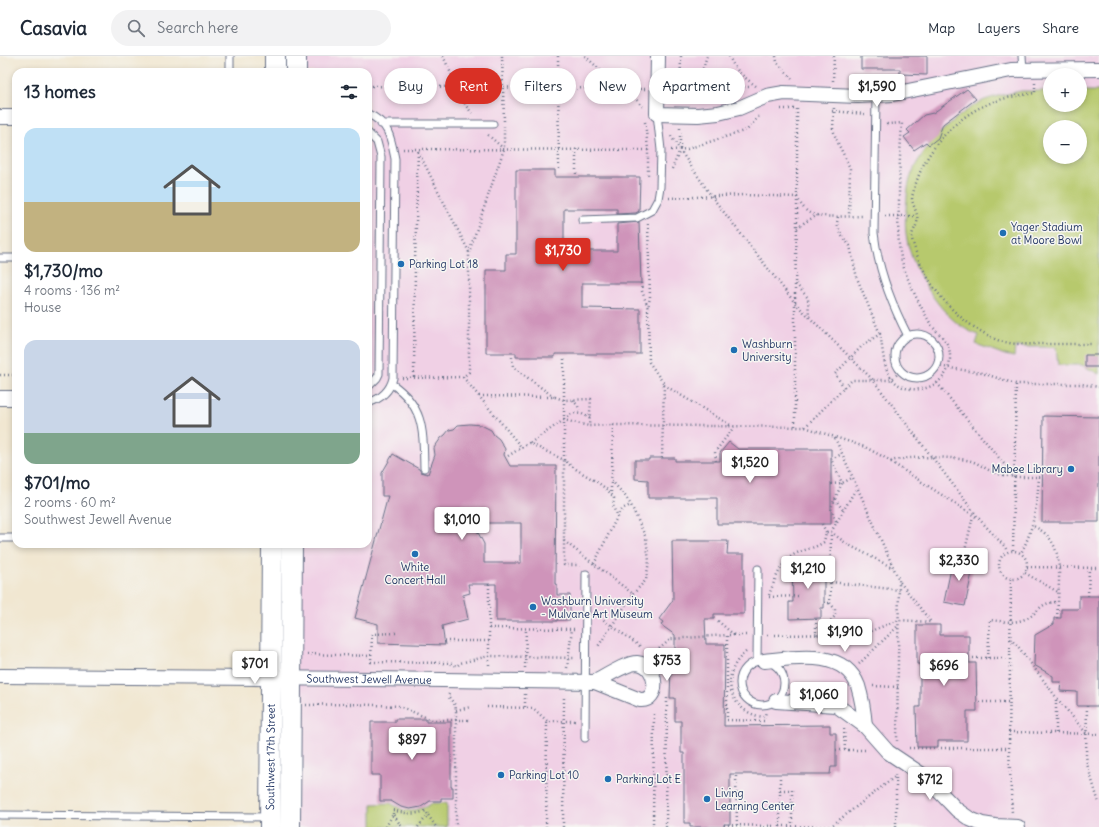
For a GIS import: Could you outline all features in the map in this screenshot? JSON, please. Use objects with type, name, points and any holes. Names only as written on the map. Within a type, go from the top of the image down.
[{"type":"main road","points":[[275,56],[275,68]]},
{"type":"main road","points":[[296,56],[296,68]]},
{"type":"main road","name":"Southwest 17th Street","points":[[270,822],[272,548]]},
{"type":"main road","name":"Southwest 17th Street","points":[[290,827],[292,548]]},
{"type":"street","points":[[658,56],[658,68]]},
{"type":"street","points":[[656,104],[653,119],[718,113],[739,108],[767,96],[784,93],[876,96],[893,94],[1011,70],[1022,63],[1099,69]]},
{"type":"street","points":[[0,117],[12,117]]},
{"type":"street","points":[[0,398],[12,398]]},
{"type":"street","points":[[760,661],[814,658],[828,660],[840,665],[850,673],[858,685],[864,711],[865,726]]},
{"type":"street","name":"Southwest Jewell Avenue","points":[[0,676],[590,682]]},
{"type":"street","points":[[772,703],[836,704],[865,726],[888,752],[925,778],[957,810],[970,819],[982,824],[995,826],[1015,822]]},
{"type":"lane","points":[[230,56],[230,68]]},
{"type":"lane","points":[[876,96],[874,216],[876,252],[880,270],[888,292],[908,336]]},
{"type":"lane","points":[[372,116],[378,119],[390,136],[395,166],[394,378],[386,393],[372,401]]},
{"type":"lane","points":[[582,220],[637,218],[652,210],[658,199],[660,187],[661,150],[653,119]]},
{"type":"lane","points":[[382,124],[494,124]]},
{"type":"lane","points":[[372,137],[377,142],[381,157],[379,374],[372,383]]},
{"type":"lane","points":[[0,258],[12,258]]},
{"type":"lane","points":[[920,334],[926,336],[935,343],[939,354],[937,366],[932,373],[923,378],[918,379],[908,377],[901,371],[896,362],[896,352],[900,343],[908,336],[920,334]]},
{"type":"lane","points":[[392,384],[408,398],[418,414],[423,431],[424,468]]},
{"type":"lane","points":[[0,538],[12,538]]},
{"type":"lane","points":[[758,569],[760,661]]},
{"type":"lane","points":[[584,738],[590,682],[586,659],[586,574]]},
{"type":"lane","points":[[760,661],[771,663],[778,667],[783,675],[785,684],[782,694],[772,703],[758,705],[746,698],[742,692],[740,684],[742,674],[748,666],[760,661]]},
{"type":"lane","points":[[0,815],[270,822]]},
{"type":"path","points":[[443,56],[448,68]]},
{"type":"path","points":[[418,149],[414,377],[462,376],[469,372],[469,252],[504,149],[504,87],[502,56]]},
{"type":"path","points":[[558,56],[558,68]]},
{"type":"path","points":[[585,56],[599,68]]},
{"type":"path","points":[[681,56],[681,68]]},
{"type":"path","points":[[703,68],[707,56]]},
{"type":"path","points":[[729,56],[732,66],[756,86]]},
{"type":"path","points":[[776,56],[777,62],[795,83]]},
{"type":"path","points":[[834,56],[834,130],[850,168],[849,216]]},
{"type":"path","points":[[745,88],[763,85]]},
{"type":"path","points":[[372,86],[445,86]]},
{"type":"path","points":[[504,87],[510,87]]},
{"type":"path","points":[[1035,90],[1035,93],[1013,97],[984,106],[969,114],[944,136],[924,163],[917,181],[912,197],[912,202],[916,208],[917,216],[916,224],[911,235],[918,257],[935,289],[958,316],[973,327],[1003,342],[1020,344],[1093,344]]},
{"type":"path","points":[[465,104],[491,139],[504,149]]},
{"type":"path","points":[[559,104],[559,172]]},
{"type":"path","points":[[641,104],[642,109]]},
{"type":"path","points":[[641,104],[653,119],[667,130],[712,197],[795,303],[873,380],[980,520],[1005,546],[1007,551]]},
{"type":"path","points":[[781,109],[804,110]]},
{"type":"path","points":[[795,427],[795,284],[797,228],[796,109]]},
{"type":"path","points":[[826,111],[887,115],[887,124],[902,123],[899,156],[898,238],[908,279],[931,323],[946,342],[949,351],[950,360],[948,368],[938,383],[924,389],[916,390],[900,385],[892,379],[885,366],[880,334],[857,278],[850,246],[842,236],[839,229],[837,223],[838,217]]},
{"type":"path","points":[[393,149],[680,150],[747,130],[760,114]]},
{"type":"path","points":[[648,181],[648,150],[653,119]]},
{"type":"path","points":[[672,170],[680,150],[680,126]]},
{"type":"path","points":[[418,149],[469,252]]},
{"type":"path","points":[[576,149],[576,177]]},
{"type":"path","points":[[667,198],[745,195],[796,197]]},
{"type":"path","points":[[796,197],[802,207],[810,213],[818,215],[838,217],[917,216]]},
{"type":"path","points":[[648,213],[650,297],[648,308],[649,362],[664,384],[730,426]]},
{"type":"path","points":[[797,228],[804,222],[818,215]]},
{"type":"path","points":[[641,283],[648,308]]},
{"type":"path","points":[[795,284],[808,298],[808,316]]},
{"type":"path","points":[[844,387],[836,374],[863,345],[880,334]]},
{"type":"path","points":[[512,357],[513,367],[555,397],[564,400],[591,399],[589,426]]},
{"type":"path","points":[[564,359],[564,565]]},
{"type":"path","points":[[937,366],[982,373],[1016,384],[1081,384],[1099,387]]},
{"type":"path","points":[[805,427],[852,380],[892,379],[901,371]]},
{"type":"path","points":[[0,375],[12,375]]},
{"type":"path","points":[[462,376],[522,448]]},
{"type":"path","points":[[938,383],[1014,477]]},
{"type":"path","points":[[662,458],[664,384]]},
{"type":"path","points":[[1013,550],[1016,384]]},
{"type":"path","points":[[479,396],[555,397]]},
{"type":"path","points":[[573,400],[578,406],[580,414]]},
{"type":"path","points":[[508,456],[573,413],[590,418]]},
{"type":"path","points":[[564,420],[589,426],[662,425],[805,427],[865,447],[891,461],[980,520]]},
{"type":"path","points":[[611,493],[613,425]]},
{"type":"path","points":[[716,461],[716,452],[735,426]]},
{"type":"path","points":[[767,628],[767,635],[844,635],[863,634],[899,620],[931,622],[899,580],[834,437]]},
{"type":"path","points":[[529,443],[564,460],[605,487],[614,498],[614,510],[618,516]]},
{"type":"path","points":[[836,521],[831,508],[842,483],[831,459],[842,454]]},
{"type":"path","points":[[891,461],[904,458],[956,459],[973,462],[999,475],[1014,477],[1039,477],[1037,504],[1033,526],[1028,541],[1021,553]]},
{"type":"path","points":[[831,484],[842,483],[852,478]]},
{"type":"path","points":[[611,480],[626,496],[631,505],[646,538],[649,561],[646,580],[633,594],[612,626]]},
{"type":"path","points":[[816,636],[835,616],[835,609],[830,603],[832,582],[832,532],[836,521],[857,487]]},
{"type":"path","points":[[835,499],[843,510]]},
{"type":"path","points":[[592,568],[618,516],[624,508],[631,505]]},
{"type":"path","points":[[964,554],[973,516]]},
{"type":"path","points":[[800,596],[769,597],[777,576],[786,562],[796,554],[814,548],[824,542],[826,532],[822,524]]},
{"type":"path","points":[[1033,526],[1041,529],[1054,543],[1058,559],[1057,618]]},
{"type":"path","points":[[826,532],[832,532],[847,544],[893,568]]},
{"type":"path","points":[[564,541],[633,594]]},
{"type":"path","points":[[1013,550],[1021,553],[1026,558],[1027,567],[1025,573],[1018,578],[1011,579],[1004,576],[999,567],[1000,557],[1007,551],[1013,550]]},
{"type":"path","points":[[1027,567],[1099,568]]},
{"type":"path","points":[[1088,596],[1089,568]]},
{"type":"path","points":[[1025,573],[1058,592]]},
{"type":"path","points":[[1011,579],[1009,748],[1015,822]]},
{"type":"path","points":[[897,748],[899,580]]},
{"type":"path","points":[[832,582],[899,590]]},
{"type":"path","points":[[489,672],[490,584]]},
{"type":"path","points":[[988,658],[990,620],[1019,621],[1026,619],[1050,602],[1058,602]]},
{"type":"path","points":[[824,603],[830,603]]},
{"type":"path","points":[[596,615],[641,647]]},
{"type":"path","points":[[816,618],[816,636]]},
{"type":"path","points":[[718,621],[735,635]]},
{"type":"path","points":[[856,667],[899,625]]},
{"type":"path","points":[[489,628],[586,629]]},
{"type":"path","points":[[525,671],[526,628]]},
{"type":"path","points":[[567,672],[572,629]]},
{"type":"path","points":[[396,633],[372,634],[370,656],[371,662],[449,663],[457,666],[460,663],[489,656],[586,659]]},
{"type":"path","points":[[727,635],[727,720],[764,721],[764,717],[772,703]]},
{"type":"path","points":[[653,654],[671,639],[749,635]]},
{"type":"path","points":[[844,635],[844,654]]},
{"type":"path","points":[[1010,639],[1086,734]]},
{"type":"path","points":[[444,641],[489,641]]},
{"type":"path","points":[[748,651],[736,662],[731,670],[730,678],[732,693],[736,701],[747,713],[764,717]]},
{"type":"path","points":[[306,654],[370,656]]},
{"type":"path","points":[[973,658],[1009,658]]},
{"type":"path","points":[[858,685],[898,687]]},
{"type":"path","points":[[666,827],[667,691]]},
{"type":"path","points":[[449,692],[448,696],[455,705],[456,710],[456,827]]},
{"type":"path","points":[[525,692],[525,707]]},
{"type":"path","points":[[563,827],[564,692]]},
{"type":"path","points":[[1056,697],[1056,733]]},
{"type":"path","points":[[979,702],[1009,702]]},
{"type":"path","points":[[305,705],[348,704],[399,706],[432,720],[469,720]]},
{"type":"path","points":[[1087,706],[1087,764],[1099,803]]},
{"type":"path","points":[[456,710],[471,707]]},
{"type":"path","points":[[487,707],[533,708],[547,721],[578,722]]},
{"type":"path","points":[[653,709],[653,827]]},
{"type":"path","points":[[546,827],[547,721]]},
{"type":"path","points":[[844,726],[845,750]]},
{"type":"path","points":[[1009,732],[1099,734]]},
{"type":"path","points":[[905,748],[1009,748]]},
{"type":"path","points":[[836,750],[869,750]]},
{"type":"path","points":[[896,827],[897,770]]},
{"type":"path","points":[[780,775],[780,827]]},
{"type":"path","points":[[736,776],[737,826]]},
{"type":"path","points":[[830,827],[896,776]]},
{"type":"path","points":[[780,790],[792,790],[792,826]]},
{"type":"path","points":[[386,827],[394,814],[394,810],[408,814],[426,811],[436,827]]},
{"type":"path","points":[[394,814],[402,827]]},
{"type":"path","points":[[418,827],[428,815]]},
{"type":"path","points":[[724,825],[835,827]]},
{"type":"shaded area","name":"Washburn University","points":[[300,56],[1099,56],[1099,827],[295,827],[297,548],[372,548],[372,68],[300,68]]},
{"type":"green space","name":"Yager Stadium at Moore Bowl","points":[[1021,91],[1043,91],[1043,112],[1087,112],[1087,91],[1099,91],[1099,374],[1082,365],[1058,365],[1056,347],[1015,347],[1014,357],[976,344],[979,335],[963,327],[941,308],[922,279],[914,263],[906,236],[905,224],[908,190],[914,168],[929,145],[948,125],[980,102]]},
{"type":"green space","points":[[390,803],[403,810],[411,811],[426,807],[432,803],[447,803],[447,827],[372,827],[372,804]]},
{"type":"building","points":[[861,56],[927,56],[927,75],[900,74],[900,69],[861,69]]},
{"type":"building","points":[[967,89],[976,99],[943,124],[938,138],[929,145],[926,142],[914,150],[904,137],[910,133],[907,130],[924,115],[933,113]]},
{"type":"building","points":[[516,170],[555,170],[555,177],[640,177],[639,211],[636,213],[617,214],[617,209],[564,209],[564,251],[617,251],[617,224],[639,222],[641,283],[582,283],[582,308],[640,309],[640,354],[555,354],[555,357],[516,357],[516,353],[486,353],[486,270],[506,270],[506,254],[516,254]]},
{"type":"building","points":[[1085,355],[1099,355],[1099,367],[1085,367]]},
{"type":"building","name":"Mabee Library","points":[[1043,416],[1099,417],[1099,522],[1042,522]]},
{"type":"building","points":[[458,425],[481,425],[491,430],[505,449],[504,455],[510,466],[556,466],[555,584],[557,584],[557,595],[570,595],[570,620],[496,621],[496,584],[468,584],[470,593],[463,595],[468,619],[442,626],[445,645],[378,643],[378,624],[355,618],[388,496],[382,496],[382,473],[393,454],[419,469],[421,472],[428,474],[435,455],[434,448],[449,430],[454,429]],"holes":[[[473,523],[521,523],[521,563],[484,563],[484,544]]]},
{"type":"building","points":[[729,442],[738,449],[831,449],[831,524],[717,524],[717,498],[648,498],[648,480],[635,479],[635,460],[649,460],[649,458],[675,458],[675,461],[720,461],[720,453]]},
{"type":"building","points":[[672,541],[728,541],[727,554],[744,554],[744,614],[714,614],[714,619],[705,619],[706,644],[725,644],[724,726],[830,725],[830,733],[836,733],[836,767],[831,767],[830,774],[730,774],[730,824],[724,824],[724,827],[690,827],[690,823],[684,823],[684,753],[681,753],[681,721],[675,721],[675,698],[670,698],[671,666],[675,666],[675,635],[661,625],[663,622],[659,619],[673,600]]},
{"type":"building","points":[[953,559],[974,563],[965,606],[944,602]]},
{"type":"building","points":[[792,561],[826,561],[826,579],[824,579],[824,608],[821,608],[821,618],[789,619],[789,602],[793,602]]},
{"type":"building","points":[[1079,596],[1099,596],[1099,706],[1077,706],[1077,692],[1060,691],[1061,682],[1053,682],[1053,676],[1034,665],[1035,635],[1054,624],[1054,618],[1061,618],[1061,609],[1079,609]]},
{"type":"building","points":[[917,625],[940,625],[940,635],[969,635],[969,663],[976,663],[977,711],[967,711],[967,741],[938,741],[938,747],[917,747],[916,707],[920,707],[920,664],[917,664]]},
{"type":"building","points":[[395,719],[426,719],[426,722],[451,722],[451,787],[453,787],[453,798],[441,798],[441,801],[430,801],[421,807],[410,809],[401,807],[391,801],[380,801],[380,775],[371,775],[371,722],[395,722]]},
{"type":"place","name":"Yager Stadium at Moore Bowl","points":[[1003,233]]},
{"type":"place","name":"Parking Lot 18","points":[[401,264]]},
{"type":"place","name":"Washburn University","points":[[734,350]]},
{"type":"place","name":"Mabee Library","points":[[1071,469]]},
{"type":"place","name":"White Concert Hall","points":[[415,554]]},
{"type":"place","name":"Washburn University - Mulvane Art Museum","points":[[533,607]]},
{"type":"place","name":"Parking Lot 10","points":[[501,775]]},
{"type":"place","name":"Parking Lot E","points":[[608,779]]},
{"type":"place","name":"Living Learning Center","points":[[707,799]]}]
